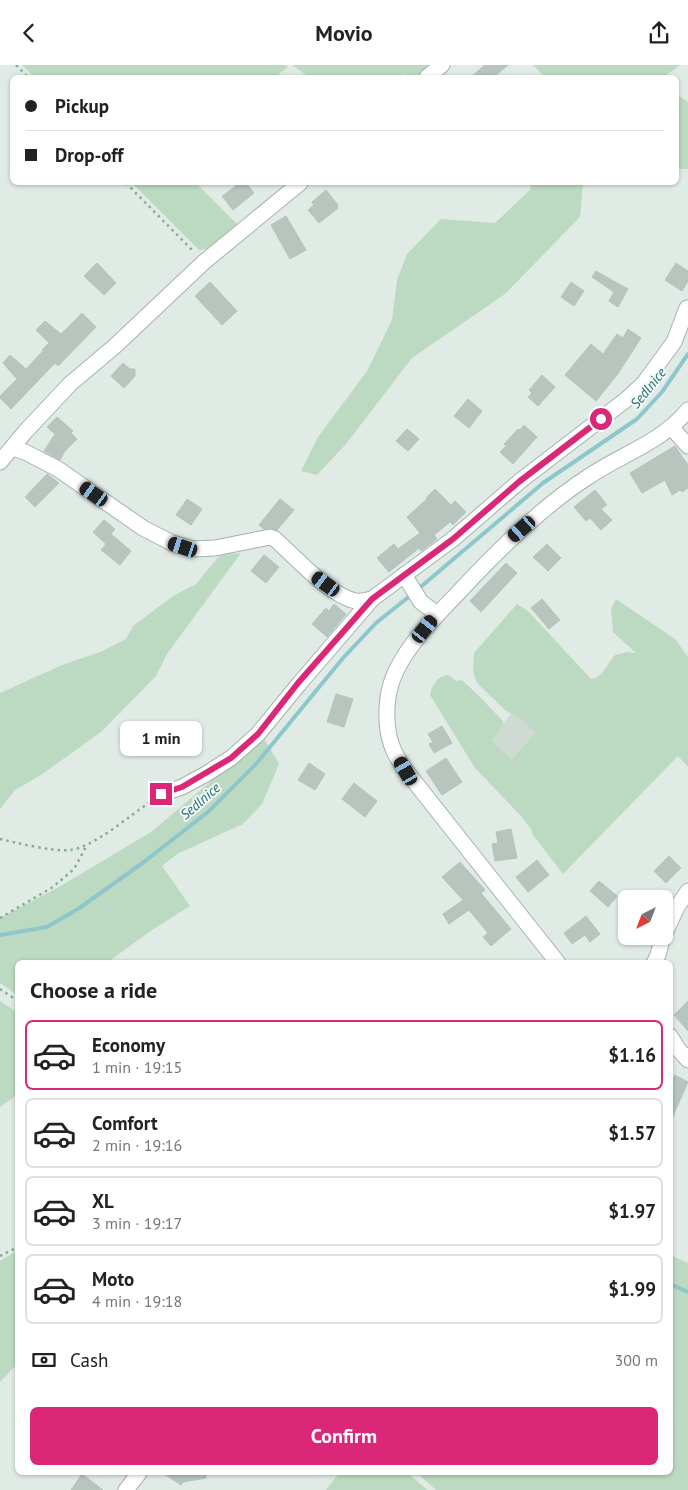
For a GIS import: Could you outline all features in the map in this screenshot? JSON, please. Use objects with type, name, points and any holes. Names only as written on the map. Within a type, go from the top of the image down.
[{"type":"street","points":[[430,75],[442,65]]},
{"type":"street","points":[[0,463],[70,384],[115,346],[204,262],[298,185]]},
{"type":"street","points":[[161,794],[182,787],[231,758],[258,734],[298,683],[372,599],[406,579],[520,481],[627,399],[644,383],[674,342],[687,309]]},
{"type":"street","points":[[556,960],[427,800],[394,751],[390,741],[387,712],[391,684],[403,659],[437,615],[493,556],[566,492],[602,468],[644,446],[672,428],[688,410]]},
{"type":"street","points":[[672,428],[688,446]]},
{"type":"street","points":[[12,448],[25,451],[58,469],[143,528],[172,543],[193,549],[214,548],[270,537],[275,539],[314,576],[348,599],[358,602],[372,599]]},
{"type":"street","points":[[406,579],[421,602],[437,615]]},
{"type":"street","points":[[673,916],[688,891]]},
{"type":"street","points":[[656,960],[661,945]]},
{"type":"street","points":[[673,1041],[688,1059]]},
{"type":"street","points":[[126,1490],[137,1475]]},
{"type":"path","points":[[16,65],[26,75]]},
{"type":"path","points":[[128,185],[204,262]]},
{"type":"path","points":[[0,839],[38,847],[69,850],[87,845],[161,794]]},
{"type":"path","points":[[0,918],[53,887],[74,869],[87,845]]},
{"type":"path","points":[[0,989],[15,999]]},
{"type":"path","points":[[0,1256],[15,1248]]},
{"type":"shaded area","points":[[511,714],[523,721],[535,733],[512,759],[490,741]]},
{"type":"green space","points":[[22,65],[286,65],[288,67],[278,75],[32,75]]},
{"type":"green space","points":[[292,65],[430,65],[420,74],[416,75],[306,75]]},
{"type":"green space","points":[[533,65],[681,65],[666,75],[543,75]]},
{"type":"green space","points":[[679,97],[688,102],[688,169],[679,169]]},
{"type":"green space","points":[[134,185],[198,185],[238,225],[207,249],[199,250]]},
{"type":"green space","points":[[531,185],[583,185],[580,217],[505,294],[412,358],[346,444],[317,475],[301,471],[318,437],[367,371],[392,320],[397,280],[407,254],[441,219],[495,223],[530,190]]},
{"type":"green space","points":[[241,553],[167,654],[156,676],[101,732],[41,775],[15,790],[0,809],[0,693],[62,665],[100,652],[126,639],[133,626],[173,596],[196,584],[220,555]]},
{"type":"green space","points":[[616,599],[675,639],[688,657],[688,767],[678,756],[563,874],[521,816],[475,768],[430,695],[432,688],[441,677],[448,675],[457,681],[462,680],[503,721],[503,725],[491,741],[512,759],[535,733],[523,721],[505,710],[477,683],[473,671],[474,653],[517,604],[528,611],[591,679],[595,678],[602,673],[615,655],[627,652],[636,653],[613,632],[611,609]]},
{"type":"green space","points":[[263,737],[279,764],[262,804],[243,824],[177,854],[162,866],[190,906],[152,930],[111,960],[15,960],[15,994],[0,983],[0,918],[59,887],[151,832]]},
{"type":"green space","points":[[0,1001],[15,1011],[15,1096],[0,1107]]},
{"type":"green space","points":[[15,1252],[15,1366],[0,1382],[0,1261]]},
{"type":"green space","points":[[673,1256],[688,1263],[688,1490],[436,1490],[419,1475],[673,1475]]},
{"type":"green space","points":[[337,1475],[410,1475],[427,1490],[326,1490]]},
{"type":"building","points":[[485,65],[508,65],[496,75],[473,75]]},
{"type":"building","points":[[237,185],[248,185],[254,193],[233,210],[222,196]]},
{"type":"building","points":[[326,190],[338,205],[338,208],[319,223],[308,210],[314,205],[312,202]]},
{"type":"building","points":[[286,216],[306,250],[290,259],[271,225]]},
{"type":"building","points":[[97,263],[116,283],[104,295],[84,276]]},
{"type":"building","points":[[676,263],[688,271],[688,281],[682,291],[665,280]]},
{"type":"building","points":[[596,271],[628,289],[618,307],[609,301],[614,292],[592,277]]},
{"type":"building","points":[[210,282],[237,311],[222,325],[195,296]]},
{"type":"building","points":[[571,282],[584,291],[574,306],[561,297]]},
{"type":"building","points":[[82,313],[96,327],[58,366],[55,363],[11,409],[0,396],[17,379],[3,363],[10,355],[26,369],[49,343],[36,330],[45,321],[61,334]]},
{"type":"building","points":[[628,329],[641,338],[617,375],[596,401],[565,375],[591,344],[603,354],[617,334],[623,338]]},
{"type":"building","points":[[123,363],[130,369],[135,369],[135,376],[124,388],[111,376]]},
{"type":"building","points":[[542,375],[555,387],[538,406],[528,397],[532,393],[529,390]]},
{"type":"building","points":[[468,399],[482,411],[469,428],[454,416]]},
{"type":"building","points":[[57,417],[73,431],[71,433],[77,439],[65,451],[60,460],[44,451],[55,434],[47,427]]},
{"type":"building","points":[[524,425],[537,437],[513,464],[500,452],[506,446],[504,444]]},
{"type":"building","points":[[407,429],[419,439],[408,451],[396,441]]},
{"type":"building","points":[[675,446],[688,465],[688,488],[672,495],[665,480],[642,493],[630,473]]},
{"type":"building","points":[[47,474],[59,483],[35,507],[25,497]]},
{"type":"building","points":[[435,489],[451,505],[455,501],[466,512],[453,525],[450,522],[434,535],[437,539],[421,551],[419,548],[389,572],[377,558],[394,544],[398,549],[420,533],[407,517]]},
{"type":"building","points":[[595,490],[607,505],[601,509],[612,520],[601,530],[590,518],[586,521],[574,507]]},
{"type":"building","points":[[187,499],[202,509],[191,525],[176,515]]},
{"type":"building","points":[[280,499],[294,510],[277,530],[264,529],[259,525]]},
{"type":"building","points":[[104,520],[115,529],[111,534],[131,551],[120,565],[101,550],[106,544],[93,532]]},
{"type":"building","points":[[547,544],[561,558],[548,571],[533,557]]},
{"type":"building","points":[[264,555],[279,567],[266,583],[251,571]]},
{"type":"building","points":[[506,563],[517,573],[481,612],[470,601]]},
{"type":"building","points":[[542,599],[560,620],[549,629],[531,608]]},
{"type":"building","points":[[334,604],[346,614],[327,637],[312,624],[326,608],[329,611]]},
{"type":"building","points":[[336,694],[353,699],[344,727],[327,722]]},
{"type":"building","points":[[442,726],[452,743],[434,753],[429,744],[433,742],[428,734]]},
{"type":"building","points":[[446,758],[462,782],[442,795],[426,771]]},
{"type":"building","points":[[309,763],[325,774],[315,790],[298,780]]},
{"type":"building","points":[[354,783],[377,801],[365,817],[342,799]]},
{"type":"building","points":[[511,829],[517,858],[495,861],[492,844],[498,843],[496,832]]},
{"type":"building","points":[[669,856],[681,868],[666,883],[654,871]]},
{"type":"building","points":[[537,860],[549,875],[528,892],[516,877]]},
{"type":"building","points":[[460,862],[485,890],[481,893],[511,929],[491,946],[483,937],[488,933],[469,910],[449,924],[443,914],[463,900],[442,877]]},
{"type":"building","points":[[599,881],[617,896],[608,907],[590,891]]},
{"type":"building","points":[[586,916],[600,934],[590,942],[585,935],[572,944],[564,933]]},
{"type":"building","points":[[688,1001],[688,1031],[674,1015]]},
{"type":"building","points":[[675,1075],[688,1082],[673,1116],[673,1079]]},
{"type":"building","points":[[81,1475],[83,1475],[103,1490],[71,1490]]},
{"type":"building","points":[[166,1475],[206,1475],[206,1478],[183,1482],[181,1485]]},
{"type":"waterway","name":"Sedlnice","points":[[417,590],[543,483],[637,419],[662,392],[688,354]]},
{"type":"waterway","name":"Sedlnice","points":[[0,935],[47,927],[78,909],[144,862],[209,811],[256,764],[343,658],[376,623],[411,595]]},
{"type":"waterway","points":[[673,1285],[688,1292]]},
{"type":"route","points":[[161,794],[182,787],[231,758],[258,734],[298,683],[372,599],[453,539],[520,481],[601,419]]}]
